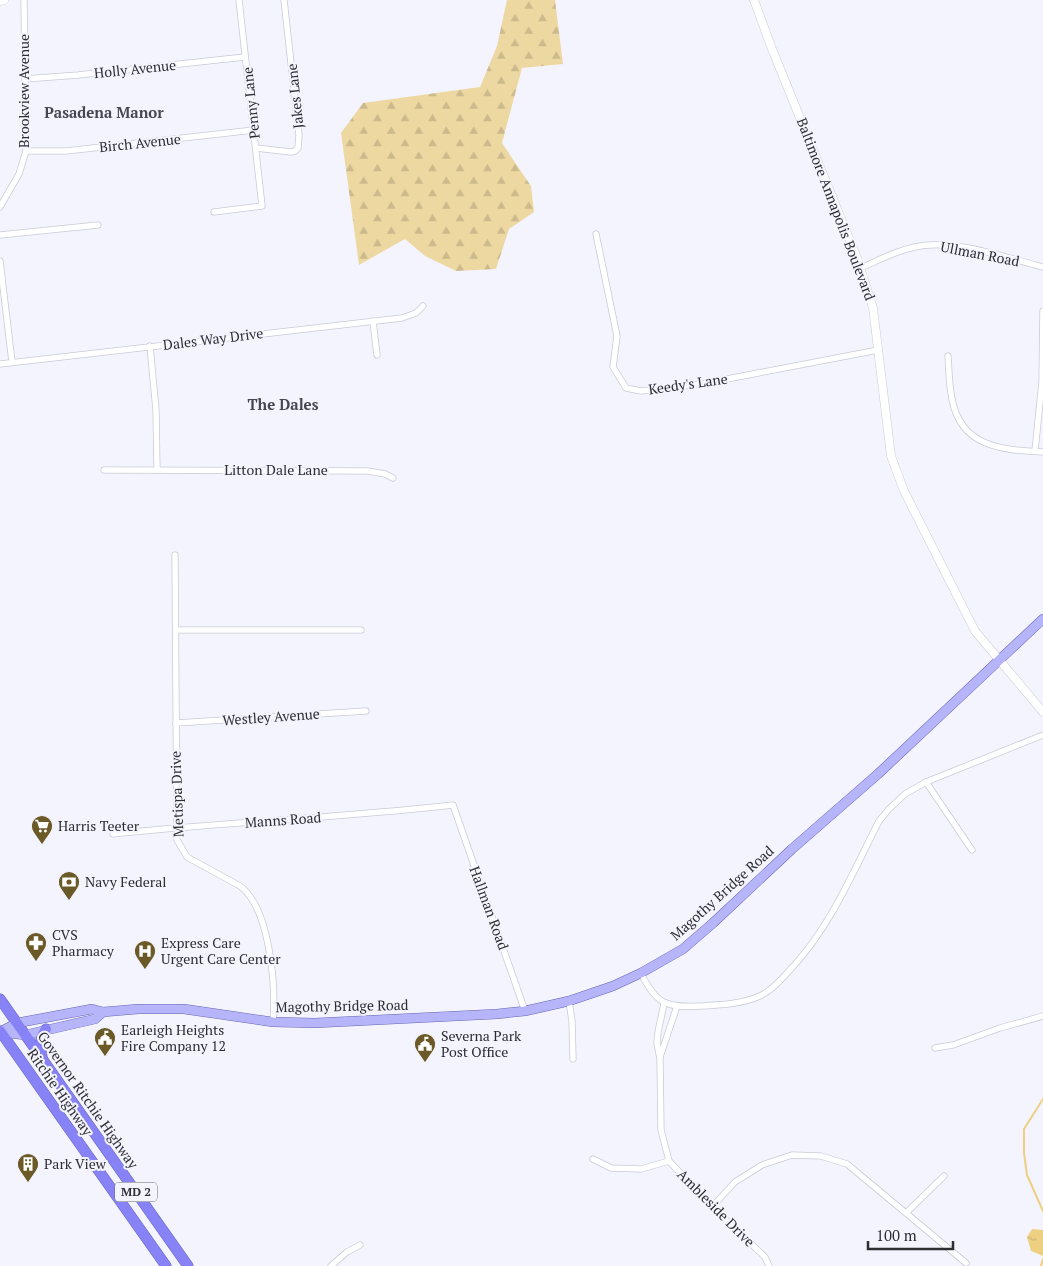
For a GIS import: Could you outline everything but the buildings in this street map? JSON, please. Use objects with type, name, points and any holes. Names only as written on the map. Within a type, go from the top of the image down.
[{"type":"highway","name":"Governor Ritchie Highway","points":[[0,999],[188,1266]]},
{"type":"highway","points":[[42,1059],[42,1038],[46,1029]]},
{"type":"highway","name":"Ritchie Highway","points":[[0,1032],[166,1266]]},
{"type":"main road","name":"Baltimore Annapolis Boulevard","points":[[754,0],[861,268],[873,308],[891,456],[904,491],[975,631],[1043,712]]},
{"type":"main road","name":"Magothy Bridge Road","points":[[0,1032],[17,1023],[92,1009],[102,1012],[138,1009],[184,1009],[274,1022],[315,1023],[497,1014],[544,1008],[613,986],[683,948],[713,923],[792,849],[878,774],[1043,619]]},
{"type":"main road","name":"Magothy Bridge Road","points":[[0,1032],[25,1034],[95,1019],[102,1012]]},
{"type":"street","name":"Brookview Avenue","points":[[0,207],[19,174],[26,150],[24,0]]},
{"type":"street","name":"Penny Lane","points":[[214,212],[262,206],[239,0]]},
{"type":"street","name":"Jakes Lane","points":[[256,148],[291,152],[295,151],[299,142],[284,0]]},
{"type":"street","name":"Holly Avenue","points":[[25,79],[78,75],[245,56]]},
{"type":"street","name":"Birch Avenue","points":[[26,150],[66,151],[254,130]]},
{"type":"street","points":[[0,235],[98,226]]},
{"type":"street","name":"Keedy's Lane","points":[[596,234],[617,336],[613,367],[626,388],[641,391],[701,384],[878,350]]},
{"type":"street","name":"Ullman Road","points":[[861,268],[912,247],[940,245],[970,249],[1043,266]]},
{"type":"street","points":[[0,261],[12,362]]},
{"type":"street","name":"Dales Way Drive","points":[[0,364],[373,321],[409,316],[424,306]]},
{"type":"street","points":[[1035,451],[1042,384],[1043,311]]},
{"type":"street","points":[[373,321],[377,355]]},
{"type":"street","points":[[150,346],[156,410],[157,470]]},
{"type":"street","points":[[948,356],[952,400],[960,420],[967,430],[978,440],[995,447],[1043,452]]},
{"type":"street","name":"Litton Dale Lane","points":[[104,470],[368,471],[393,478]]},
{"type":"street","name":"Metispa Drive","points":[[175,555],[177,827],[179,846],[187,857],[246,890],[254,904],[266,936],[272,973],[274,1022]]},
{"type":"street","points":[[176,630],[361,630]]},
{"type":"street","name":"Westley Avenue","points":[[176,723],[366,711]]},
{"type":"street","points":[[640,973],[648,989],[664,1004],[698,1006],[736,1003],[761,995],[776,985],[799,961],[826,926],[879,822],[889,809],[905,794],[926,782],[1043,735]]},
{"type":"street","points":[[926,782],[972,850]]},
{"type":"street","name":"Manns Road","points":[[112,834],[177,827],[388,812],[452,805]]},
{"type":"street","name":"Hallman Road","points":[[452,805],[525,1010]]},
{"type":"street","points":[[568,1001],[572,1021],[573,1059]]},
{"type":"street","name":"Ambleside Drive","points":[[664,1004],[658,1032],[661,1130],[669,1161],[712,1207],[765,1257],[769,1266]]},
{"type":"street","name":"Ambleside Drive","points":[[660,1059],[677,1006]]},
{"type":"street","points":[[935,1048],[953,1045],[1000,1028],[1043,1016]]},
{"type":"street","points":[[712,1207],[735,1182],[762,1165],[792,1156],[821,1156],[847,1164],[966,1263]]},
{"type":"street","points":[[593,1159],[611,1168],[641,1169],[669,1161]]},
{"type":"street","points":[[907,1212],[944,1176]]},
{"type":"street","points":[[331,1266],[347,1252],[360,1245]]},
{"type":"green space","points":[[507,0],[555,0],[563,64],[522,68],[502,143],[531,186],[534,212],[509,229],[496,269],[456,271],[425,256],[405,239],[359,265],[341,133],[363,103],[480,87],[497,46]]},
{"type":"water","points":[[1032,1229],[1043,1230],[1043,1256],[1031,1251],[1027,1237]]},
{"type":"waterway","points":[[1043,1099],[1024,1129],[1024,1153],[1027,1175],[1043,1211]]},
{"type":"waterway","points":[[1041,1266],[1043,1259]]},
{"type":"place","name":"Harris Teeter","points":[[42,845]]},
{"type":"place","name":"Navy Federal","points":[[69,901]]},
{"type":"place","name":"CVS Pharmacy","points":[[36,962]]},
{"type":"place","name":"Express Care Urgent Care Center","points":[[145,970]]},
{"type":"place","name":"Earleigh Heights Fire Company 12","points":[[105,1057]]},
{"type":"place","name":"Severna Park Post Office","points":[[425,1063]]},
{"type":"place","name":"Park View","points":[[28,1183]]},
{"type":"district","name":"Pasadena Manor","points":[[104,113]]},
{"type":"district","name":"The Dales","points":[[283,405]]}]
